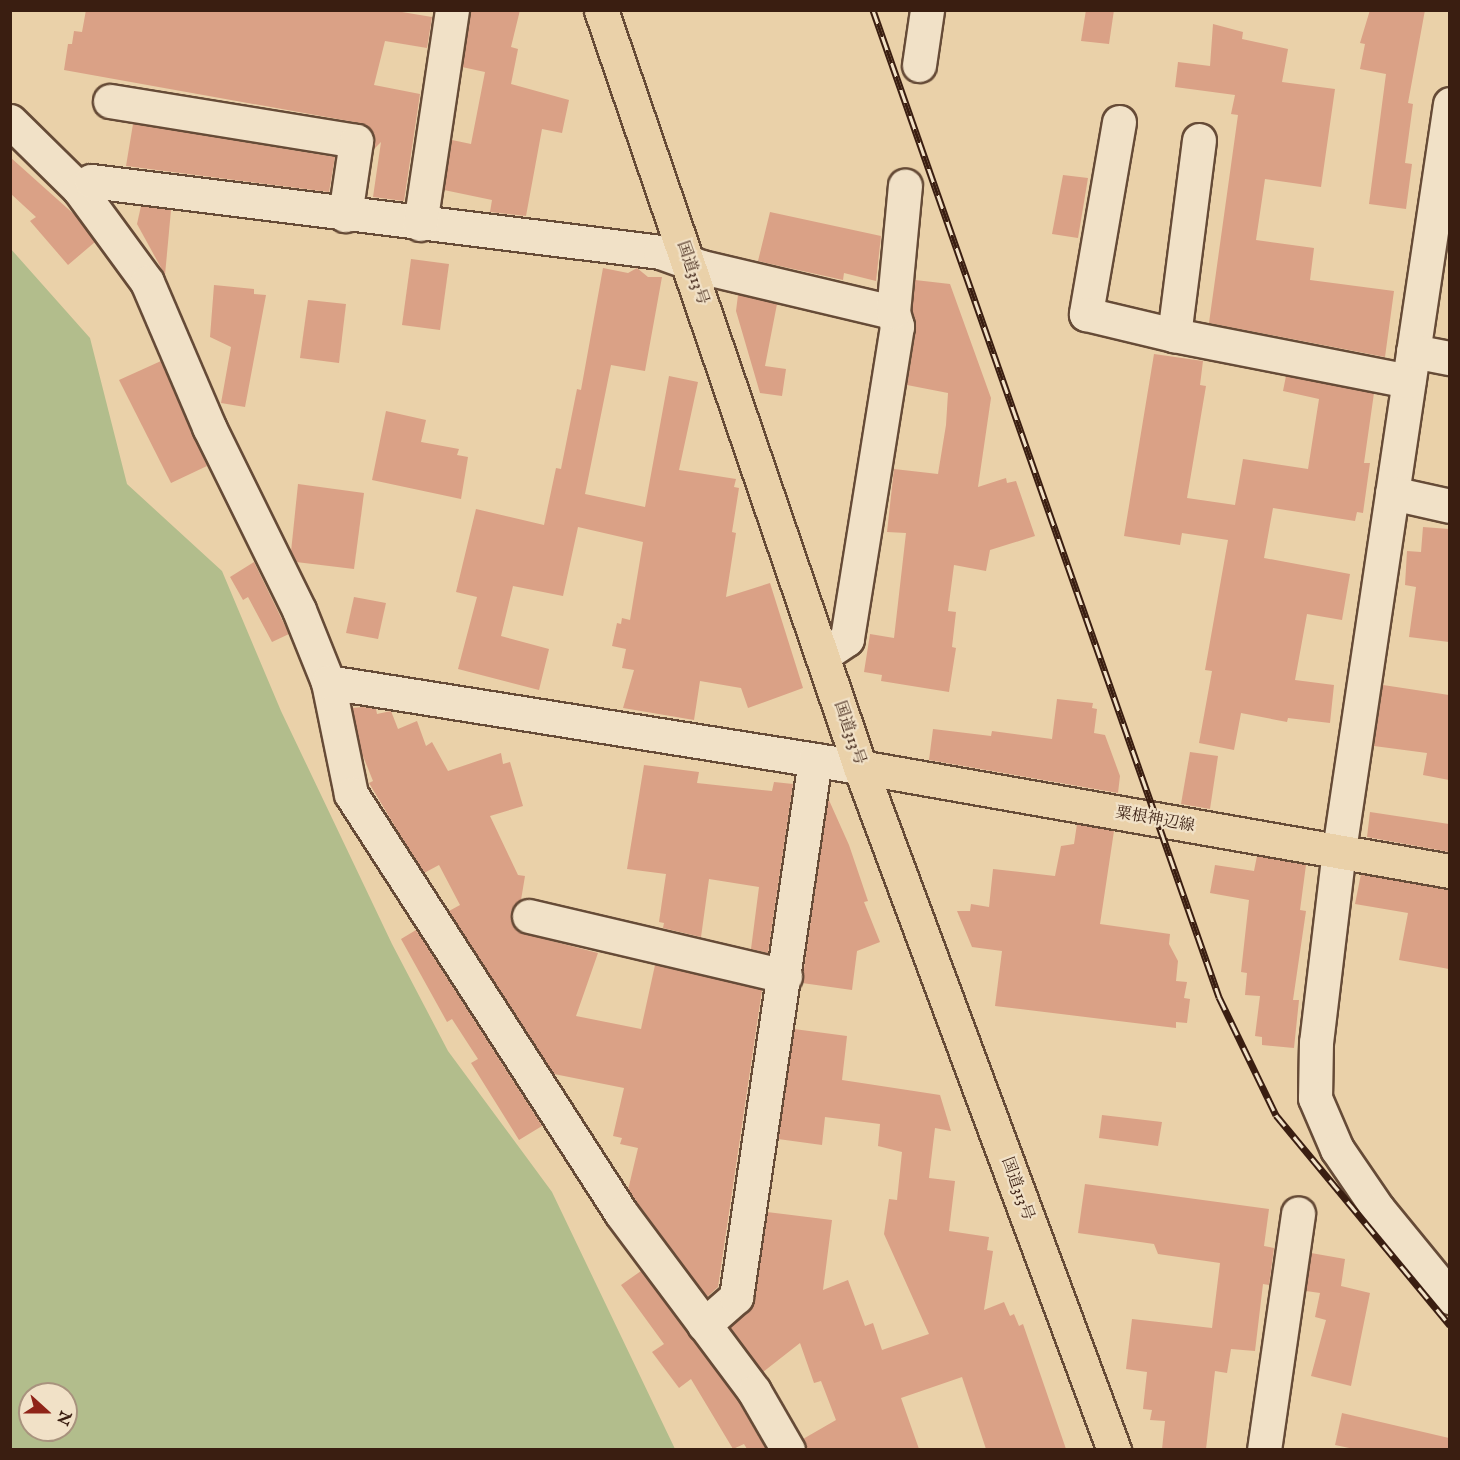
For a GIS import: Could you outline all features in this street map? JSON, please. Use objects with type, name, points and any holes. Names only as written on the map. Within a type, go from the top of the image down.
[{"type":"main road","name":"国道313号","points":[[600,10],[861,767],[1114,1449]]},
{"type":"main road","name":"粟根神辺線","points":[[861,767],[1449,871]]},
{"type":"street","points":[[420,224],[452,10]]},
{"type":"street","points":[[919,65],[927,10]]},
{"type":"street","points":[[110,100],[356,141],[345,215]]},
{"type":"street","points":[[1449,104],[1339,850],[1316,1042],[1315,1098],[1343,1158],[1378,1209],[1449,1298]]},
{"type":"street","points":[[10,121],[79,189],[147,282],[208,427],[299,610],[328,682],[351,794],[621,1213],[754,1391],[788,1449]]},
{"type":"street","points":[[1119,122],[1086,314],[1174,335],[1411,366],[1449,358]]},
{"type":"street","points":[[1174,335],[1199,140]]},
{"type":"street","points":[[79,189],[91,181],[345,215],[660,252],[689,263],[893,312]]},
{"type":"street","points":[[822,656],[847,639],[897,326],[893,312],[906,186]]},
{"type":"street","points":[[1392,493],[1449,506]]},
{"type":"street","points":[[328,682],[861,767]]},
{"type":"street","points":[[705,1325],[736,1297],[815,760]]},
{"type":"street","points":[[529,916],[785,976]]},
{"type":"street","points":[[1264,1449],[1298,1213]]},
{"type":"green space","points":[[10,248],[90,338],[127,484],[222,571],[281,711],[392,944],[448,1051],[552,1192],[675,1449],[11,1449]]},
{"type":"building","points":[[86,10],[390,10],[432,17],[427,48],[385,41],[374,85],[420,94],[404,201],[373,197],[381,142],[374,149],[373,134],[360,123],[64,70],[68,44],[72,44],[74,31],[82,32]]},
{"type":"building","points":[[470,10],[520,10],[511,47],[518,49],[511,84],[569,100],[562,133],[542,129],[526,216],[490,212],[492,200],[444,190],[452,140],[471,144],[485,72],[462,67]]},
{"type":"building","points":[[1086,10],[1114,10],[1109,44],[1081,41]]},
{"type":"building","points":[[1370,10],[1425,10],[1408,103],[1413,104],[1405,163],[1412,164],[1406,209],[1369,204],[1386,74],[1360,69],[1365,44],[1360,43]]},
{"type":"building","points":[[1213,24],[1243,32],[1242,39],[1288,49],[1282,82],[1335,89],[1321,187],[1265,179],[1256,240],[1314,248],[1310,280],[1394,291],[1385,357],[1209,323],[1238,115],[1231,114],[1235,95],[1175,87],[1178,62],[1210,66]]},
{"type":"building","points":[[133,124],[335,157],[329,192],[126,166]]},
{"type":"building","points":[[10,157],[76,216],[95,242],[68,265],[30,221],[36,217],[10,193]]},
{"type":"building","points":[[1063,175],[1088,178],[1078,238],[1052,234]]},
{"type":"building","points":[[141,206],[171,210],[165,275],[137,224]]},
{"type":"building","points":[[770,212],[881,236],[876,281],[844,273],[843,280],[758,261]]},
{"type":"building","points":[[411,259],[449,264],[440,330],[402,325]]},
{"type":"building","points":[[603,268],[628,273],[637,268],[648,277],[662,277],[645,371],[611,365],[585,494],[645,507],[669,376],[698,382],[679,470],[736,479],[734,487],[739,488],[732,532],[736,533],[726,597],[770,583],[803,688],[748,708],[741,688],[700,681],[694,720],[623,708],[634,670],[622,668],[626,649],[612,646],[617,623],[621,624],[622,618],[630,620],[643,542],[578,527],[563,596],[513,586],[501,636],[549,649],[539,690],[458,669],[477,597],[456,592],[476,509],[544,525],[556,468],[561,469],[577,389],[581,390]]},
{"type":"building","points":[[915,280],[950,284],[991,398],[978,487],[1006,478],[1007,483],[1016,481],[1035,536],[990,550],[986,571],[954,565],[948,611],[956,612],[952,647],[956,648],[949,692],[881,681],[882,675],[864,672],[870,634],[894,638],[906,533],[887,532],[894,469],[938,474],[946,425],[948,393],[907,385],[916,329],[912,310]]},
{"type":"building","points":[[214,285],[254,289],[254,294],[266,295],[245,407],[221,403],[231,347],[210,337]]},
{"type":"building","points":[[738,295],[777,304],[765,366],[786,369],[782,396],[760,393],[736,311]]},
{"type":"building","points":[[308,300],[346,304],[339,363],[300,358]]},
{"type":"building","points":[[1154,354],[1203,361],[1200,385],[1206,386],[1187,498],[1235,505],[1243,459],[1308,469],[1319,399],[1283,391],[1286,376],[1374,393],[1364,463],[1370,463],[1363,513],[1357,512],[1355,521],[1273,508],[1264,558],[1350,574],[1342,620],[1307,614],[1295,680],[1334,685],[1330,723],[1288,718],[1287,722],[1241,713],[1234,750],[1199,743],[1212,671],[1205,670],[1228,540],[1182,533],[1180,545],[1124,536]]},
{"type":"building","points":[[161,361],[207,466],[171,483],[119,380]]},
{"type":"building","points":[[386,411],[426,420],[421,442],[459,449],[457,455],[468,457],[461,499],[372,480]]},
{"type":"building","points":[[298,484],[364,493],[354,569],[296,562],[291,552]]},
{"type":"building","points":[[1423,527],[1449,529],[1449,642],[1409,637],[1416,587],[1405,585],[1407,551],[1421,552]]},
{"type":"building","points":[[254,562],[289,634],[272,642],[248,597],[243,600],[230,577]]},
{"type":"building","points":[[354,597],[386,603],[378,639],[346,633]]},
{"type":"building","points":[[1383,685],[1449,695],[1449,780],[1423,775],[1427,753],[1374,746]]},
{"type":"building","points":[[1057,699],[1093,703],[1092,708],[1097,709],[1094,733],[1105,735],[1120,776],[1118,793],[929,760],[933,729],[991,736],[992,731],[1052,739]]},
{"type":"building","points":[[352,708],[376,709],[377,714],[391,711],[398,729],[417,721],[426,746],[432,742],[448,771],[501,753],[503,764],[510,762],[523,806],[490,816],[518,875],[525,876],[521,900],[511,911],[511,921],[525,934],[598,953],[576,1016],[641,1029],[655,965],[762,990],[718,1287],[707,1297],[628,1190],[638,1148],[620,1144],[622,1138],[613,1136],[624,1088],[554,1074],[449,911],[460,905],[439,865],[424,873],[369,783],[373,781],[361,751]]},
{"type":"building","points":[[1190,752],[1218,756],[1210,809],[1181,804]]},
{"type":"building","points":[[644,765],[699,772],[697,783],[772,791],[774,782],[793,784],[768,953],[751,949],[759,887],[709,879],[701,937],[663,928],[664,923],[659,922],[666,874],[627,869]]},
{"type":"building","points":[[828,798],[849,845],[868,901],[864,902],[880,942],[857,951],[852,990],[802,983]]},
{"type":"building","points":[[1370,812],[1449,824],[1449,852],[1367,837]]},
{"type":"building","points":[[1077,824],[1114,831],[1100,924],[1170,934],[1169,944],[1178,961],[1176,981],[1187,982],[1184,998],[1190,999],[1187,1023],[1176,1022],[1176,1028],[995,1006],[1002,951],[972,947],[957,911],[970,911],[971,904],[989,907],[993,869],[1055,876],[1061,846],[1074,844]]},
{"type":"building","points":[[1257,856],[1306,865],[1300,910],[1306,911],[1293,1000],[1299,1000],[1294,1048],[1262,1045],[1262,1037],[1255,1036],[1260,996],[1245,995],[1247,973],[1241,972],[1249,900],[1210,893],[1215,865],[1254,871]]},
{"type":"building","points":[[1361,874],[1449,889],[1449,969],[1399,960],[1408,913],[1355,904]]},
{"type":"building","points":[[416,930],[542,1126],[519,1140],[471,1063],[478,1059],[452,1019],[447,1022],[401,939]]},
{"type":"building","points":[[794,1029],[847,1036],[842,1080],[940,1095],[951,1131],[935,1128],[929,1178],[955,1181],[949,1231],[989,1237],[987,1250],[993,1251],[984,1310],[1004,1302],[1010,1316],[1014,1314],[1019,1326],[1023,1324],[1066,1449],[986,1449],[962,1377],[901,1398],[919,1449],[807,1449],[803,1439],[836,1420],[821,1381],[814,1383],[800,1343],[763,1372],[730,1327],[754,1300],[767,1212],[832,1220],[823,1290],[848,1280],[865,1326],[873,1323],[882,1350],[929,1334],[884,1234],[889,1199],[897,1200],[902,1152],[878,1146],[880,1124],[825,1117],[822,1145],[778,1139]]},
{"type":"building","points":[[1102,1115],[1162,1122],[1158,1146],[1099,1138]]},
{"type":"building","points":[[1085,1184],[1269,1209],[1264,1246],[1274,1248],[1269,1285],[1263,1284],[1255,1351],[1231,1349],[1227,1373],[1215,1371],[1206,1449],[1162,1449],[1165,1421],[1150,1420],[1152,1410],[1143,1409],[1147,1372],[1126,1369],[1132,1319],[1212,1328],[1220,1263],[1158,1254],[1154,1244],[1078,1233]]},
{"type":"building","points":[[1311,1253],[1345,1259],[1341,1286],[1370,1293],[1351,1386],[1311,1376],[1326,1320],[1315,1317],[1320,1293],[1306,1291]]},
{"type":"building","points":[[641,1271],[738,1401],[766,1449],[747,1449],[744,1444],[733,1449],[691,1379],[679,1388],[652,1352],[664,1344],[621,1285]]},
{"type":"building","points":[[1342,1413],[1449,1438],[1449,1449],[1354,1449],[1335,1445]]},
{"type":"railway","points":[[873,10],[1219,997],[1276,1115],[1450,1325]]}]
